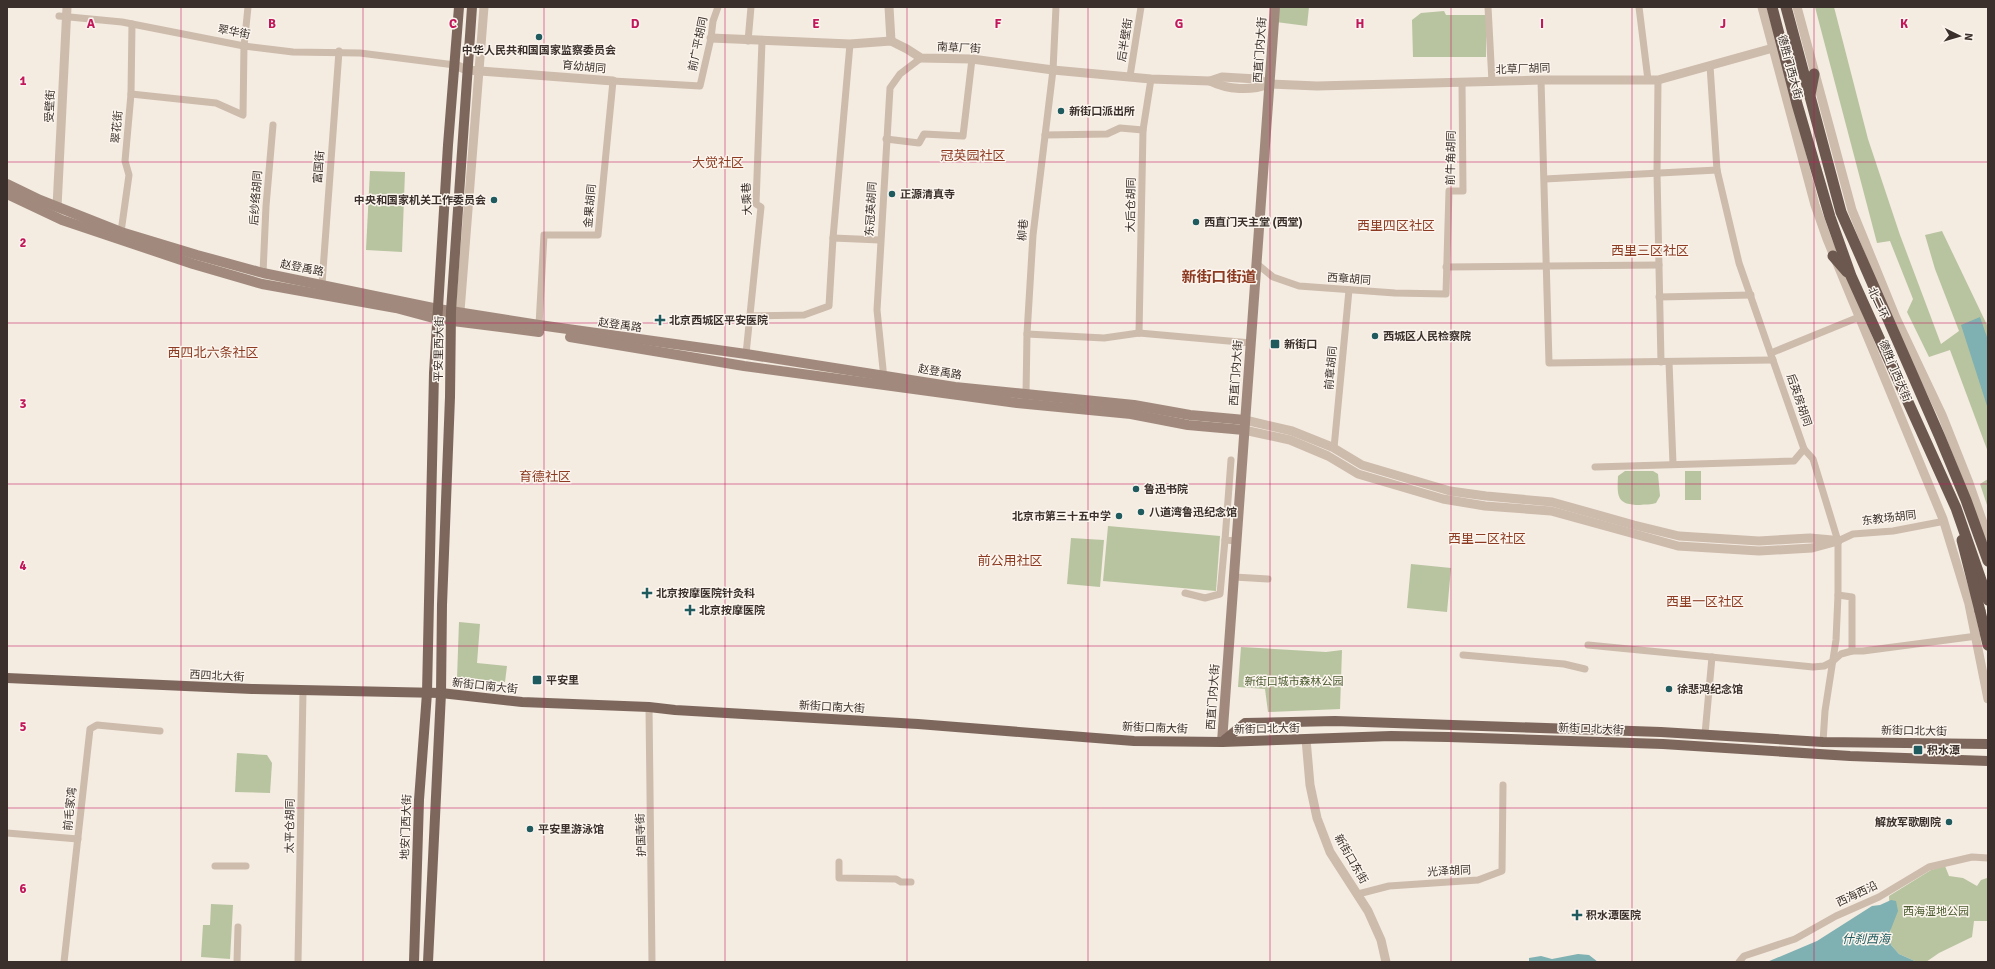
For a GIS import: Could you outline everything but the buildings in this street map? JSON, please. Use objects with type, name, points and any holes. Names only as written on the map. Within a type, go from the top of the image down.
[{"type":"highway","name":"北二环","points":[[1772,7],[1797,104],[1830,217],[1851,276],[1956,508],[1988,600]]},
{"type":"highway","name":"北二环","points":[[1786,7],[1841,212],[1966,500],[1988,561]]},
{"type":"highway","points":[[1810,99],[1814,74]]},
{"type":"highway","points":[[1854,239],[1872,260]]},
{"type":"highway","points":[[1833,256],[1851,276]]},
{"type":"highway","points":[[1956,508],[1964,548],[1988,645]]},
{"type":"main road","name":"平安里西大街","points":[[427,693],[434,373],[459,7]]},
{"type":"main road","name":"平安里西大街","points":[[441,693],[442,605],[455,314],[467,70],[472,7]]},
{"type":"main road","name":"西直门内大街","points":[[1222,742],[1275,7]]},
{"type":"main road","name":"赵登禹路","points":[[7,184],[57,207],[121,232],[197,255],[263,273],[322,284],[437,314]]},
{"type":"main road","name":"赵登禹路","points":[[7,194],[62,220],[262,284],[437,314],[455,314],[746,354],[1017,403],[1130,414],[1188,425],[1244,425]]},
{"type":"main road","name":"赵登禹路","points":[[455,314],[539,332],[744,366],[1134,405],[1244,425]]},
{"type":"main road","name":"西四北大街","points":[[7,678],[303,691],[427,693]]},
{"type":"main road","name":"新街口南大街","points":[[427,693],[441,693],[522,702],[649,707],[675,710],[918,724],[1134,741],[1222,742]]},
{"type":"main road","name":"地安门西大街","points":[[414,962],[419,800],[427,693]]},
{"type":"main road","points":[[428,962],[441,693]]},
{"type":"main road","name":"新街口北大街","points":[[1222,742],[1245,723],[1327,721],[1705,734],[1823,742],[1988,744]]},
{"type":"main road","name":"新街口北大街","points":[[1222,742],[1391,736],[1663,744],[1850,756],[1988,761]]},
{"type":"street","points":[[131,94],[216,103],[243,115],[244,46],[248,7]]},
{"type":"street","points":[[455,314],[484,7]]},
{"type":"street","name":"前广平胡同","points":[[700,86],[711,38],[713,21],[718,7]]},
{"type":"street","points":[[748,41],[751,7]]},
{"type":"street","points":[[889,7],[891,41]]},
{"type":"street","name":"柳巷","points":[[1026,394],[1027,334],[1033,235],[1052,70],[1056,7]]},
{"type":"street","name":"后半壁街","points":[[1130,76],[1141,7]]},
{"type":"street","points":[[1488,7],[1492,82]]},
{"type":"street","points":[[1640,7],[1648,80]]},
{"type":"street","name":"德胜门西大街","points":[[1762,7],[1815,205],[1833,256],[1943,519],[1969,604],[1977,636],[1988,699]]},
{"type":"street","name":"德胜门西大街","points":[[1797,7],[1852,210],[1910,349],[1942,415],[1969,483],[1988,537]]},
{"type":"street","name":"翠华街","points":[[64,13],[132,24],[244,46],[293,52],[339,51],[454,65]]},
{"type":"street","name":"受壁街","points":[[57,207],[64,13]]},
{"type":"street","name":"翠花街","points":[[121,232],[128,175],[125,161],[131,94],[132,24]]},
{"type":"street","name":"南草厂街","points":[[711,38],[748,41],[850,44],[891,41],[908,49],[921,58],[972,59],[1052,70],[1151,79],[1210,81],[1222,78],[1257,79],[1269,84]]},
{"type":"street","name":"大乘巷","points":[[746,354],[761,207],[756,204],[762,41]]},
{"type":"street","points":[[749,316],[804,315],[829,306],[833,238],[850,44]]},
{"type":"street","name":"北草厂胡同","points":[[1269,84],[1317,86],[1541,80],[1658,80],[1773,48]]},
{"type":"street","name":"富国街","points":[[322,284],[339,51]]},
{"type":"street","name":"东冠英胡同","points":[[884,380],[877,310],[890,88],[900,74],[921,58]]},
{"type":"street","points":[[886,139],[920,144],[924,134],[963,136],[972,59]]},
{"type":"street","points":[[454,65],[467,70]]},
{"type":"street","name":"后英房胡同","points":[[1710,66],[1717,170],[1740,263],[1804,449],[1813,459],[1838,541],[1838,595],[1823,742]]},
{"type":"street","name":"育幼胡同","points":[[467,70],[700,86]]},
{"type":"street","name":"大后仓胡同","points":[[1139,333],[1143,130],[1151,79]]},
{"type":"street","points":[[1541,80],[1545,179],[1549,363],[1669,362],[1772,357],[1859,317]]},
{"type":"street","points":[[1658,80],[1657,173],[1661,362]]},
{"type":"street","name":"金果胡同","points":[[539,326],[544,235],[598,236],[613,81]]},
{"type":"street","name":"前牛角胡同","points":[[1446,294],[1449,191],[1463,191],[1462,82]]},
{"type":"street","name":"后纱络胡同","points":[[263,273],[266,206],[273,125]]},
{"type":"street","points":[[1044,135],[1107,134],[1120,128],[1143,130]]},
{"type":"street","points":[[1545,179],[1717,170]]},
{"type":"street","points":[[833,238],[880,240]]},
{"type":"street","name":"西章胡同","points":[[1256,263],[1273,277],[1299,286],[1395,293],[1446,294]]},
{"type":"street","points":[[1446,267],[1659,265]]},
{"type":"street","name":"前章胡同","points":[[1334,448],[1349,290]]},
{"type":"street","points":[[1659,297],[1751,295]]},
{"type":"street","points":[[1027,334],[1104,338],[1139,333],[1251,343]]},
{"type":"street","points":[[1669,362],[1673,464]]},
{"type":"street","points":[[1244,425],[1292,431],[1334,448],[1362,465],[1450,491],[1552,502],[1679,536],[1759,541],[1810,538],[1838,541]]},
{"type":"street","points":[[1244,425],[1290,440],[1328,456],[1358,474],[1443,499],[1485,506],[1550,511],[1678,546],[1759,551],[1812,548],[1838,541]]},
{"type":"street","points":[[1595,467],[1794,461],[1804,449]]},
{"type":"street","points":[[1185,593],[1205,598],[1220,594],[1231,460]]},
{"type":"street","name":"东教场胡同","points":[[1838,541],[1853,534],[1892,531],[1940,522],[1943,519]]},
{"type":"street","points":[[1225,540],[1237,541]]},
{"type":"street","points":[[1234,577],[1268,579]]},
{"type":"street","points":[[1838,595],[1852,597],[1852,651]]},
{"type":"street","points":[[1588,645],[1813,667],[1824,666],[1832,662],[1841,654],[1852,651],[1863,651],[1988,634]]},
{"type":"street","points":[[1463,654],[1564,664],[1585,669]]},
{"type":"street","points":[[1705,734],[1712,657]]},
{"type":"street","name":"太平仓胡同","points":[[298,962],[303,691]]},
{"type":"street","name":"护国寺街","points":[[649,707],[652,962]]},
{"type":"street","name":"前毛家湾","points":[[64,962],[90,729],[97,725],[160,731]]},
{"type":"street","name":"新街口东街","points":[[1306,740],[1310,785],[1317,818],[1330,852],[1368,910],[1381,940],[1386,962]]},
{"type":"street","name":"光泽胡同","points":[[1358,894],[1389,886],[1478,880],[1502,871],[1503,785]]},
{"type":"street","points":[[7,833],[78,839]]},
{"type":"street","name":"西海西沿","points":[[1739,962],[1744,956],[1794,939],[1836,916],[1879,897],[1929,867],[1972,857],[1988,858]]},
{"type":"street","points":[[838,862],[839,878],[896,879],[901,882],[911,882]]},
{"type":"street","points":[[215,866],[246,866]]},
{"type":"street","points":[[237,962],[238,927]]},
{"type":"green space","points":[[1278,7],[1309,7],[1307,26],[1276,22]]},
{"type":"green space","points":[[1815,7],[1834,7],[1868,139],[1900,235],[1941,344],[1959,331],[1935,269],[1925,235],[1942,231],[1988,327],[1988,452],[1950,350],[1929,357],[1907,312],[1913,299],[1890,241],[1877,243]]},
{"type":"green space","points":[[1444,11],[1446,15],[1486,15],[1486,57],[1413,57],[1412,20],[1421,13]]},
{"type":"green space","points":[[370,171],[405,172],[402,252],[366,250]]},
{"type":"green space","points":[[1625,471],[1653,471],[1658,474],[1660,496],[1656,503],[1632,505],[1620,498],[1618,494],[1618,476]]},
{"type":"green space","points":[[1685,471],[1701,471],[1701,500],[1685,500]]},
{"type":"green space","points":[[1988,479],[1988,508],[1980,484]]},
{"type":"green space","points":[[1108,526],[1220,536],[1216,591],[1103,581]]},
{"type":"green space","points":[[1071,538],[1104,540],[1100,587],[1067,584]]},
{"type":"green space","points":[[1411,564],[1451,568],[1447,612],[1407,608]]},
{"type":"green space","points":[[459,622],[480,624],[477,663],[507,666],[505,682],[457,679]]},
{"type":"green space","name":"新街口城市森林公园","points":[[1241,647],[1326,652],[1342,650],[1340,709],[1268,712],[1265,689],[1238,687]]},
{"type":"green space","points":[[237,753],[267,755],[272,763],[270,793],[235,792]]},
{"type":"green space","name":"西海湿地公园","points":[[1945,866],[1949,876],[1963,878],[1977,886],[1981,880],[1987,878],[1987,921],[1974,921],[1972,937],[1939,953],[1926,962],[1917,962],[1899,954],[1891,945],[1889,896],[1931,870]]},
{"type":"green space","points":[[211,904],[233,905],[230,959],[201,957],[203,925],[210,925]]},
{"type":"water","points":[[1980,317],[1988,340],[1988,409],[1961,325]]},
{"type":"water","name":"什刹西海","points":[[1891,900],[1896,901],[1898,911],[1889,934],[1891,945],[1899,954],[1917,962],[1767,962],[1817,941],[1872,906],[1880,905]]},
{"type":"water","points":[[1578,954],[1589,955],[1598,962],[1529,962],[1529,958],[1541,956],[1552,959]]},
{"type":"place","name":"中华人民共和国国家监察委员会","points":[[539,37]]},
{"type":"place","name":"新街口派出所","points":[[1061,111]]},
{"type":"place","name":"正源清真寺","points":[[892,194]]},
{"type":"place","name":"中央和国家机关工作委员会","points":[[494,200]]},
{"type":"place","name":"西直门天主堂 (西堂)","points":[[1196,222]]},
{"type":"place","name":"北京西城区平安医院","points":[[660,320]]},
{"type":"place","name":"西城区人民检察院","points":[[1375,336]]},
{"type":"place","name":"新街口","points":[[1275,344]]},
{"type":"place","name":"鲁迅书院","points":[[1136,489]]},
{"type":"place","name":"八道湾鲁迅纪念馆","points":[[1141,512]]},
{"type":"place","name":"北京市第三十五中学","points":[[1119,516]]},
{"type":"place","name":"北京按摩医院针灸科","points":[[647,593]]},
{"type":"place","name":"北京按摩医院","points":[[690,610]]},
{"type":"place","name":"平安里","points":[[537,680]]},
{"type":"place","name":"徐悲鸿纪念馆","points":[[1669,689]]},
{"type":"place","name":"积水潭","points":[[1918,750]]},
{"type":"place","name":"解放军歌剧院","points":[[1949,822]]},
{"type":"place","name":"平安里游泳馆","points":[[530,829]]},
{"type":"place","name":"积水潭医院","points":[[1577,915]]},
{"type":"district","name":"冠英园社区","points":[[973,156]]},
{"type":"district","name":"大觉社区","points":[[718,163]]},
{"type":"district","name":"西里四区社区","points":[[1396,226]]},
{"type":"district","name":"西里三区社区","points":[[1650,251]]},
{"type":"district","name":"新街口街道","points":[[1219,277]]},
{"type":"district","name":"西四北六条社区","points":[[213,353]]},
{"type":"district","name":"育德社区","points":[[545,477]]},
{"type":"district","name":"西里二区社区","points":[[1487,539]]},
{"type":"district","name":"前公用社区","points":[[1010,561]]},
{"type":"district","name":"西里一区社区","points":[[1705,602]]}]
